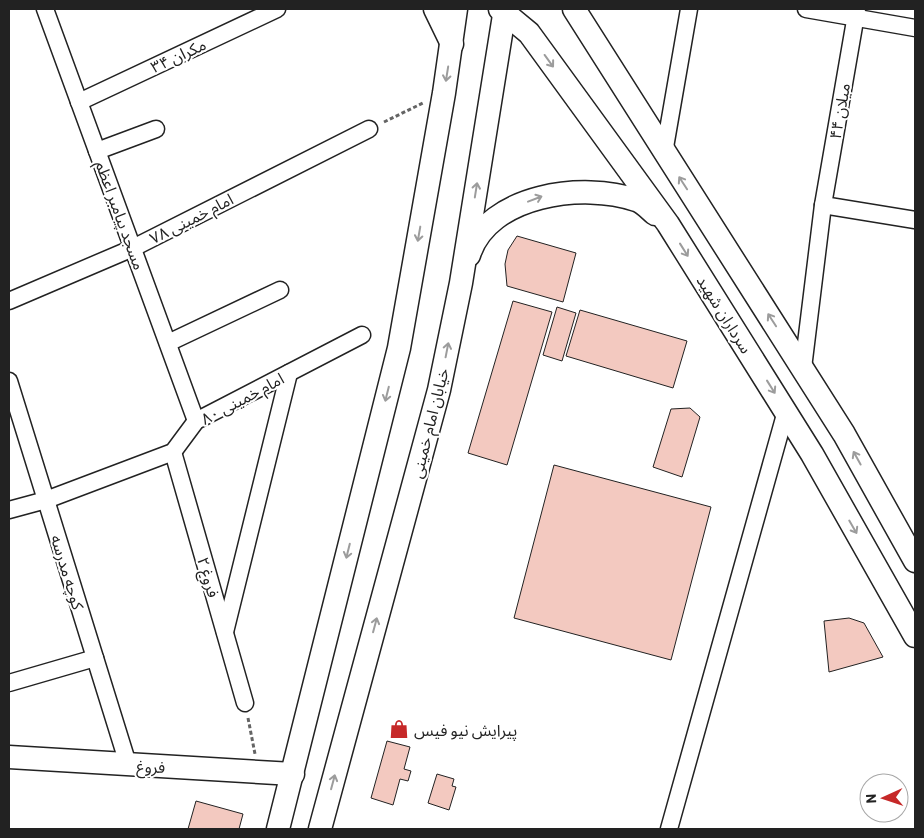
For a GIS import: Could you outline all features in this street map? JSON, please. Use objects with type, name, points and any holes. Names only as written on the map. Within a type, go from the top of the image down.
[{"type":"street","name":"مسجد پیامبر اعظم","points":[[45,9],[196,421]]},
{"type":"street","name":"مکران ۳۴","points":[[79,102],[277,9]]},
{"type":"street","points":[[435,9],[452,44]]},
{"type":"street","points":[[278,829],[399,348],[444,93],[456,9]]},
{"type":"street","points":[[527,9],[529,33]]},
{"type":"street","points":[[574,9],[844,434],[915,561]]},
{"type":"street","points":[[664,153],[689,9]]},
{"type":"street","points":[[806,9],[856,13],[915,28]]},
{"type":"street","name":"سرداران شهید","points":[[503,10],[529,33],[668,224],[812,454],[915,636]]},
{"type":"street","name":"خیابان امام خمینی","points":[[320,829],[439,390],[461,283],[503,10]]},
{"type":"street","name":"میلان ۴۴","points":[[803,368],[823,205],[856,13]]},
{"type":"street","name":"امام خمینی ۷۸","points":[[9,301],[133,248],[369,128]]},
{"type":"street","points":[[97,151],[156,129]]},
{"type":"street","points":[[461,283],[470,251],[492,223],[521,204],[544,196],[575,192],[610,194],[638,200],[668,224]]},
{"type":"street","points":[[823,205],[915,220]]},
{"type":"street","points":[[168,343],[280,290]]},
{"type":"street","name":"امام خمینی ۸۰","points":[[173,452],[196,421],[362,335]]},
{"type":"street","points":[[225,632],[289,373]]},
{"type":"street","name":"کوچه مدرسه","points":[[9,381],[128,764]]},
{"type":"street","points":[[669,829],[786,411]]},
{"type":"street","points":[[812,454],[844,434]]},
{"type":"street","points":[[9,510],[46,500],[173,452]]},
{"type":"street","name":"فروغ ۲","points":[[173,452],[245,703]]},
{"type":"street","points":[[9,683],[95,658]]},
{"type":"street","name":"فروغ","points":[[9,757],[293,774]]},
{"type":"path","points":[[369,128],[444,93]]},
{"type":"path","points":[[245,703],[259,772]]},
{"type":"building","points":[[517,236],[576,253],[563,302],[507,286],[505,264],[508,250]]},
{"type":"building","points":[[513,301],[552,312],[507,465],[468,453]]},
{"type":"building","points":[[557,307],[576,313],[562,361],[543,355]]},
{"type":"building","points":[[580,310],[687,341],[673,388],[566,356]]},
{"type":"building","points":[[690,408],[700,417],[682,477],[653,467],[671,409]]},
{"type":"building","points":[[554,465],[711,507],[671,660],[514,618]]},
{"type":"building","points":[[849,618],[864,623],[883,657],[829,672],[824,621]]},
{"type":"building","points":[[387,741],[410,747],[404,769],[411,771],[408,781],[400,779],[393,805],[371,798]]},
{"type":"building","points":[[437,774],[454,779],[452,786],[456,787],[449,810],[428,803]]},
{"type":"building","points":[[196,801],[243,814],[239,829],[188,829]]},
{"type":"place","name":"پیرایش نیو فیس","points":[[399,729]]}]
